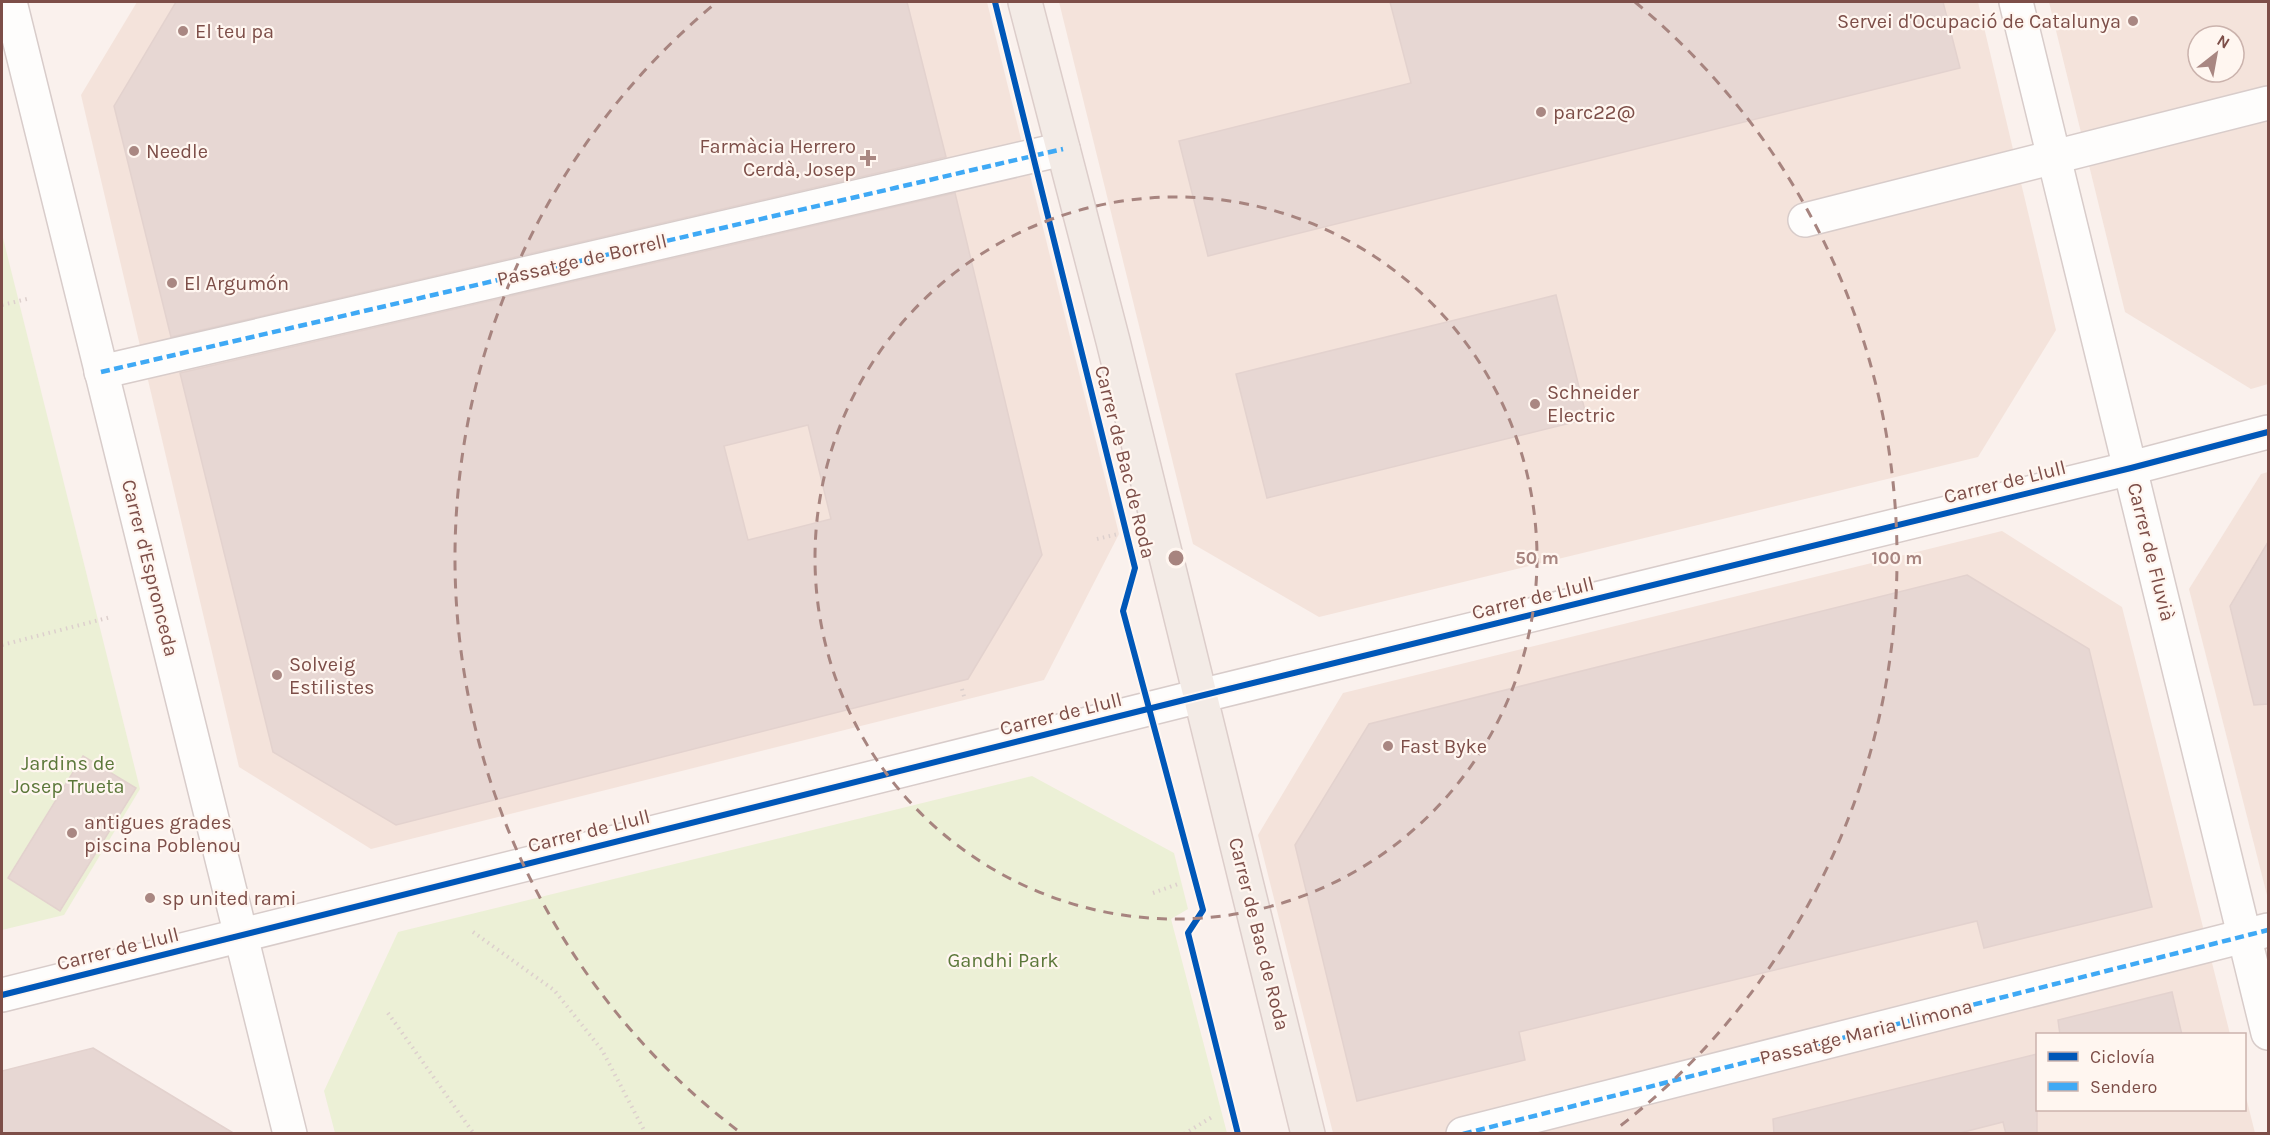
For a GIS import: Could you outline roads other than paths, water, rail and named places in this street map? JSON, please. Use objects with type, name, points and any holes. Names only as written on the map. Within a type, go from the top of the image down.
[{"type":"main road","name":"Carrer de Bac de Roda","points":[[1025,2],[1113,341],[1308,1134]]},
{"type":"street","name":"Carrer d'Espronceda","points":[[10,2],[290,1134]]},
{"type":"street","name":"Carrer de Fluvià","points":[[2016,2],[2130,468],[2257,933],[2268,1033]]},
{"type":"street","points":[[1805,220],[2268,103]]},
{"type":"street","name":"Passatge de Borrell","points":[[101,372],[1063,149]]},
{"type":"street","name":"Carrer de Llull","points":[[2,995],[2268,432]]},
{"type":"street","name":"Passatge Maria Llimona","points":[[1463,1134],[2257,933]]},
{"type":"place","name":"Servei d'Ocupació de Catalunya","points":[[2133,21]]},
{"type":"place","name":"El teu pa","points":[[183,31]]},
{"type":"place","name":"parc22@","points":[[1541,112]]},
{"type":"place","name":"Needle","points":[[134,151]]},
{"type":"place","name":"Farmàcia Herrero Cerdà, Josep","points":[[868,158]]},
{"type":"place","name":"El Argumón","points":[[172,283]]},
{"type":"place","name":"Schneider Electric","points":[[1535,404]]},
{"type":"place","name":"Solveig Estilistes","points":[[277,675]]},
{"type":"place","name":"Fast Byke","points":[[1388,746]]},
{"type":"place","name":"antigues grades piscina Poblenou","points":[[72,833]]},
{"type":"place","name":"sp united rami","points":[[150,898]]},
{"type":"park label","name":"Jardins de Josep Trueta","points":[[68,774]]},
{"type":"park label","name":"Gandhi Park","points":[[1003,960]]}]
